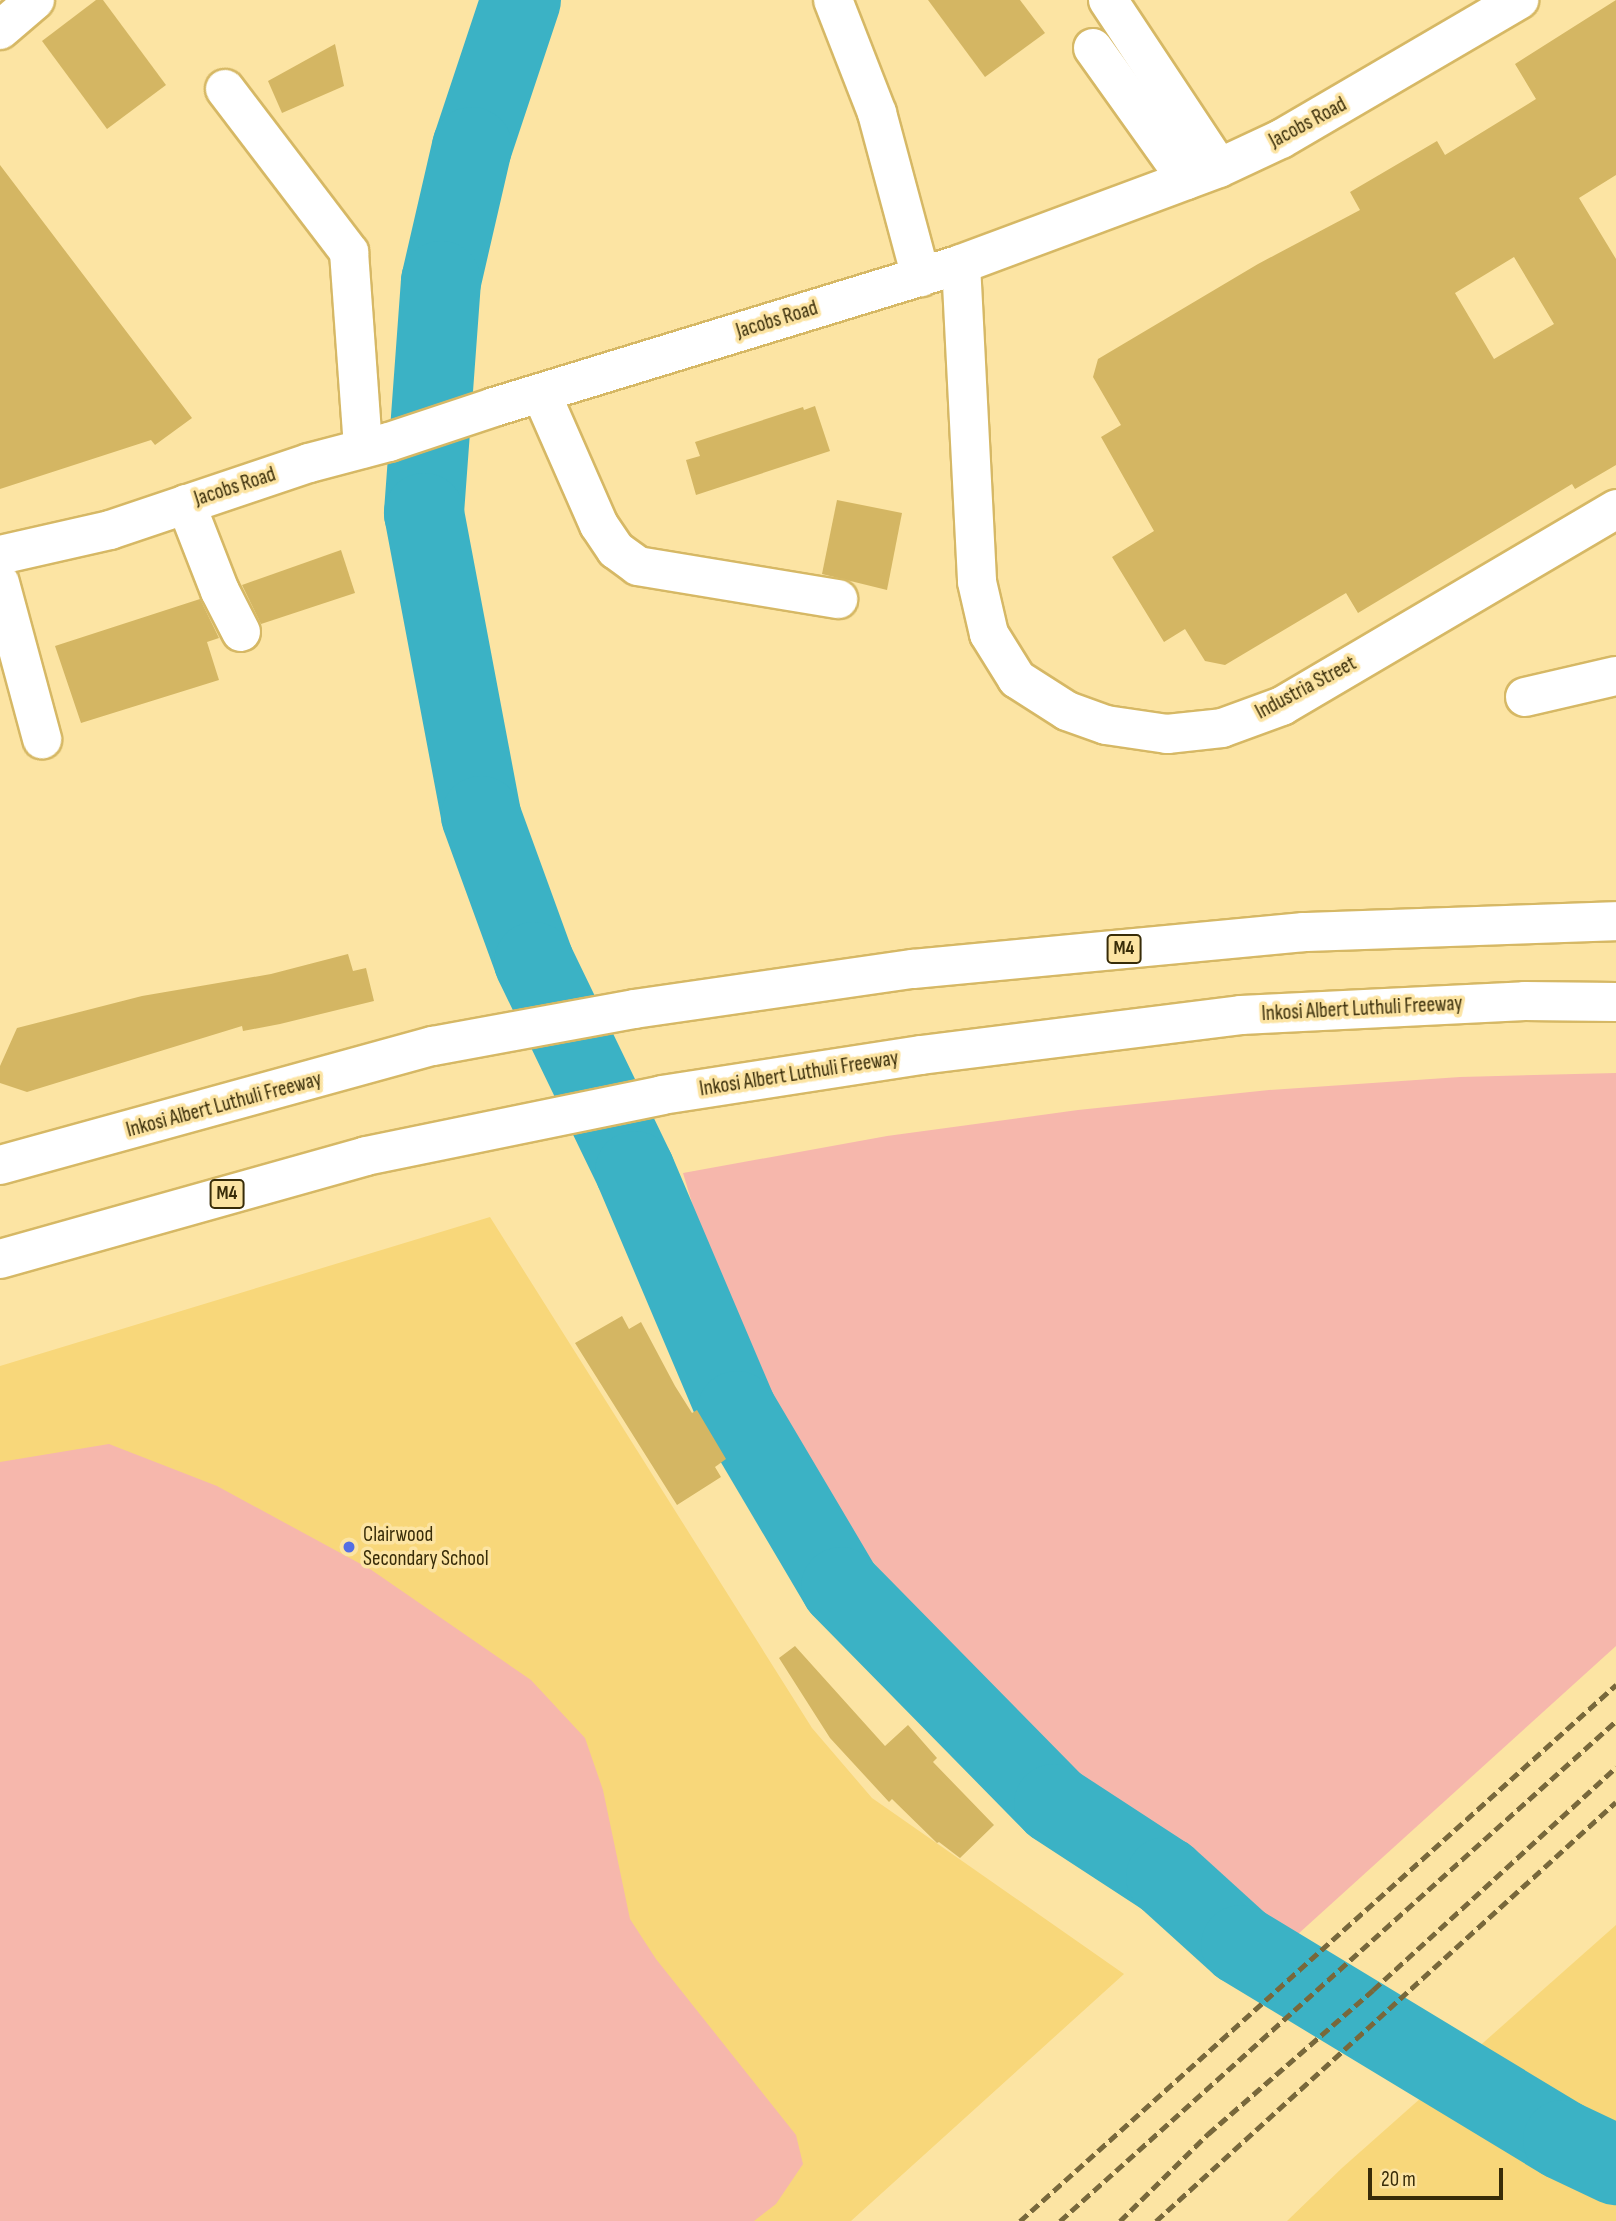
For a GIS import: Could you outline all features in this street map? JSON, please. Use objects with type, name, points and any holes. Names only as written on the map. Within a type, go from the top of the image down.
[{"type":"main road","points":[[0,30],[35,0]]},
{"type":"main road","points":[[833,0],[877,113],[920,277]]},
{"type":"main road","points":[[1108,0],[1203,174]]},
{"type":"main road","name":"Jacobs Road","points":[[0,555],[110,530],[309,463],[376,446],[494,407],[961,264],[1203,174],[1281,139],[1376,86],[1519,0]]},
{"type":"main road","points":[[1093,48],[1203,174]]},
{"type":"main road","points":[[225,89],[349,252],[376,446]]},
{"type":"main road","name":"Industria Street","points":[[961,264],[977,582],[989,634],[1017,679],[1068,711],[1106,725],[1167,734],[1222,729],[1282,706],[1616,509]]},
{"type":"main road","points":[[541,393],[599,525],[616,551],[638,566],[838,599]]},
{"type":"main road","points":[[186,504],[220,591],[242,632]]},
{"type":"main road","points":[[0,583],[42,739]]},
{"type":"main road","points":[[1525,697],[1616,676]]},
{"type":"main road","name":"Inkosi Albert Luthuli Freeway","points":[[0,1166],[433,1046],[634,1009],[913,970],[1304,932],[1616,921]]},
{"type":"main road","name":"Inkosi Albert Luthuli Freeway","points":[[0,1259],[366,1156],[662,1096],[921,1055],[1241,1015],[1525,1001],[1616,1002]]},
{"type":"shaded area","points":[[1616,1073],[1616,1646],[1287,1944],[1140,1831],[943,1643],[847,1532],[770,1413],[720,1296],[683,1173],[887,1136],[1078,1110],[1269,1090],[1460,1077]]},
{"type":"shaded area","name":"Clairwood Secondary School","points":[[490,1217],[812,1728],[872,1798],[1124,1974],[851,2221],[0,2221],[0,1366]]},
{"type":"shaded area","points":[[109,1444],[217,1486],[370,1569],[531,1680],[585,1738],[603,1790],[630,1919],[656,1959],[796,2135],[803,2164],[776,2204],[754,2221],[0,2221],[0,1462]]},
{"type":"shaded area","points":[[1616,1925],[1616,2221],[1287,2221],[1342,2168]]},
{"type":"building","points":[[96,0],[103,0],[166,85],[107,129],[42,41]]},
{"type":"building","points":[[928,0],[1020,0],[1045,33],[985,77]]},
{"type":"building","points":[[1616,0],[1616,175],[1579,198],[1616,259],[1616,465],[1575,489],[1572,484],[1358,613],[1346,593],[1225,665],[1205,661],[1185,629],[1164,642],[1112,557],[1154,531],[1101,437],[1121,425],[1093,377],[1098,359],[1258,264],[1360,210],[1350,192],[1437,141],[1445,155],[1536,99],[1515,64]],"holes":[[[1514,257],[1554,324],[1494,359],[1455,293]]]},
{"type":"building","points":[[335,44],[344,86],[282,113],[268,81]]},
{"type":"building","points":[[0,165],[192,418],[155,445],[151,440],[0,489]]},
{"type":"building","points":[[815,406],[830,451],[696,495],[686,460],[700,456],[695,442],[803,407],[804,410]]},
{"type":"building","points":[[837,500],[902,513],[887,590],[822,574]]},
{"type":"building","points":[[341,550],[355,593],[261,624],[242,585]]},
{"type":"building","points":[[200,599],[219,638],[207,642],[219,680],[81,723],[55,646]]},
{"type":"building","points":[[348,954],[353,971],[366,968],[374,1001],[280,1024],[243,1031],[242,1026],[27,1092],[0,1083],[0,1066],[17,1028],[142,996],[271,974]]},
{"type":"building","points":[[622,1316],[629,1329],[641,1322],[675,1386],[692,1413],[697,1410],[726,1459],[715,1467],[721,1477],[677,1505],[575,1343]]},
{"type":"building","points":[[795,1646],[885,1746],[908,1725],[937,1758],[933,1762],[994,1825],[960,1858],[937,1843],[892,1799],[889,1802],[830,1738],[779,1658]]},
{"type":"waterway","points":[[521,0],[472,147],[441,281],[424,513],[481,816],[534,962],[635,1171],[737,1411],[841,1587],[1054,1804],[1166,1877],[1241,1945],[1563,2140],[1616,2165]]},
{"type":"railway","points":[[1020,2221],[1616,1685]]},
{"type":"railway","points":[[1060,2221],[1616,1721]]},
{"type":"railway","points":[[1120,2221],[1208,2134],[1373,1990],[1616,1767]]},
{"type":"railway","points":[[1156,2221],[1616,1802]]},
{"type":"place","name":"Clairwood Secondary School","points":[[349,1547]]}]
